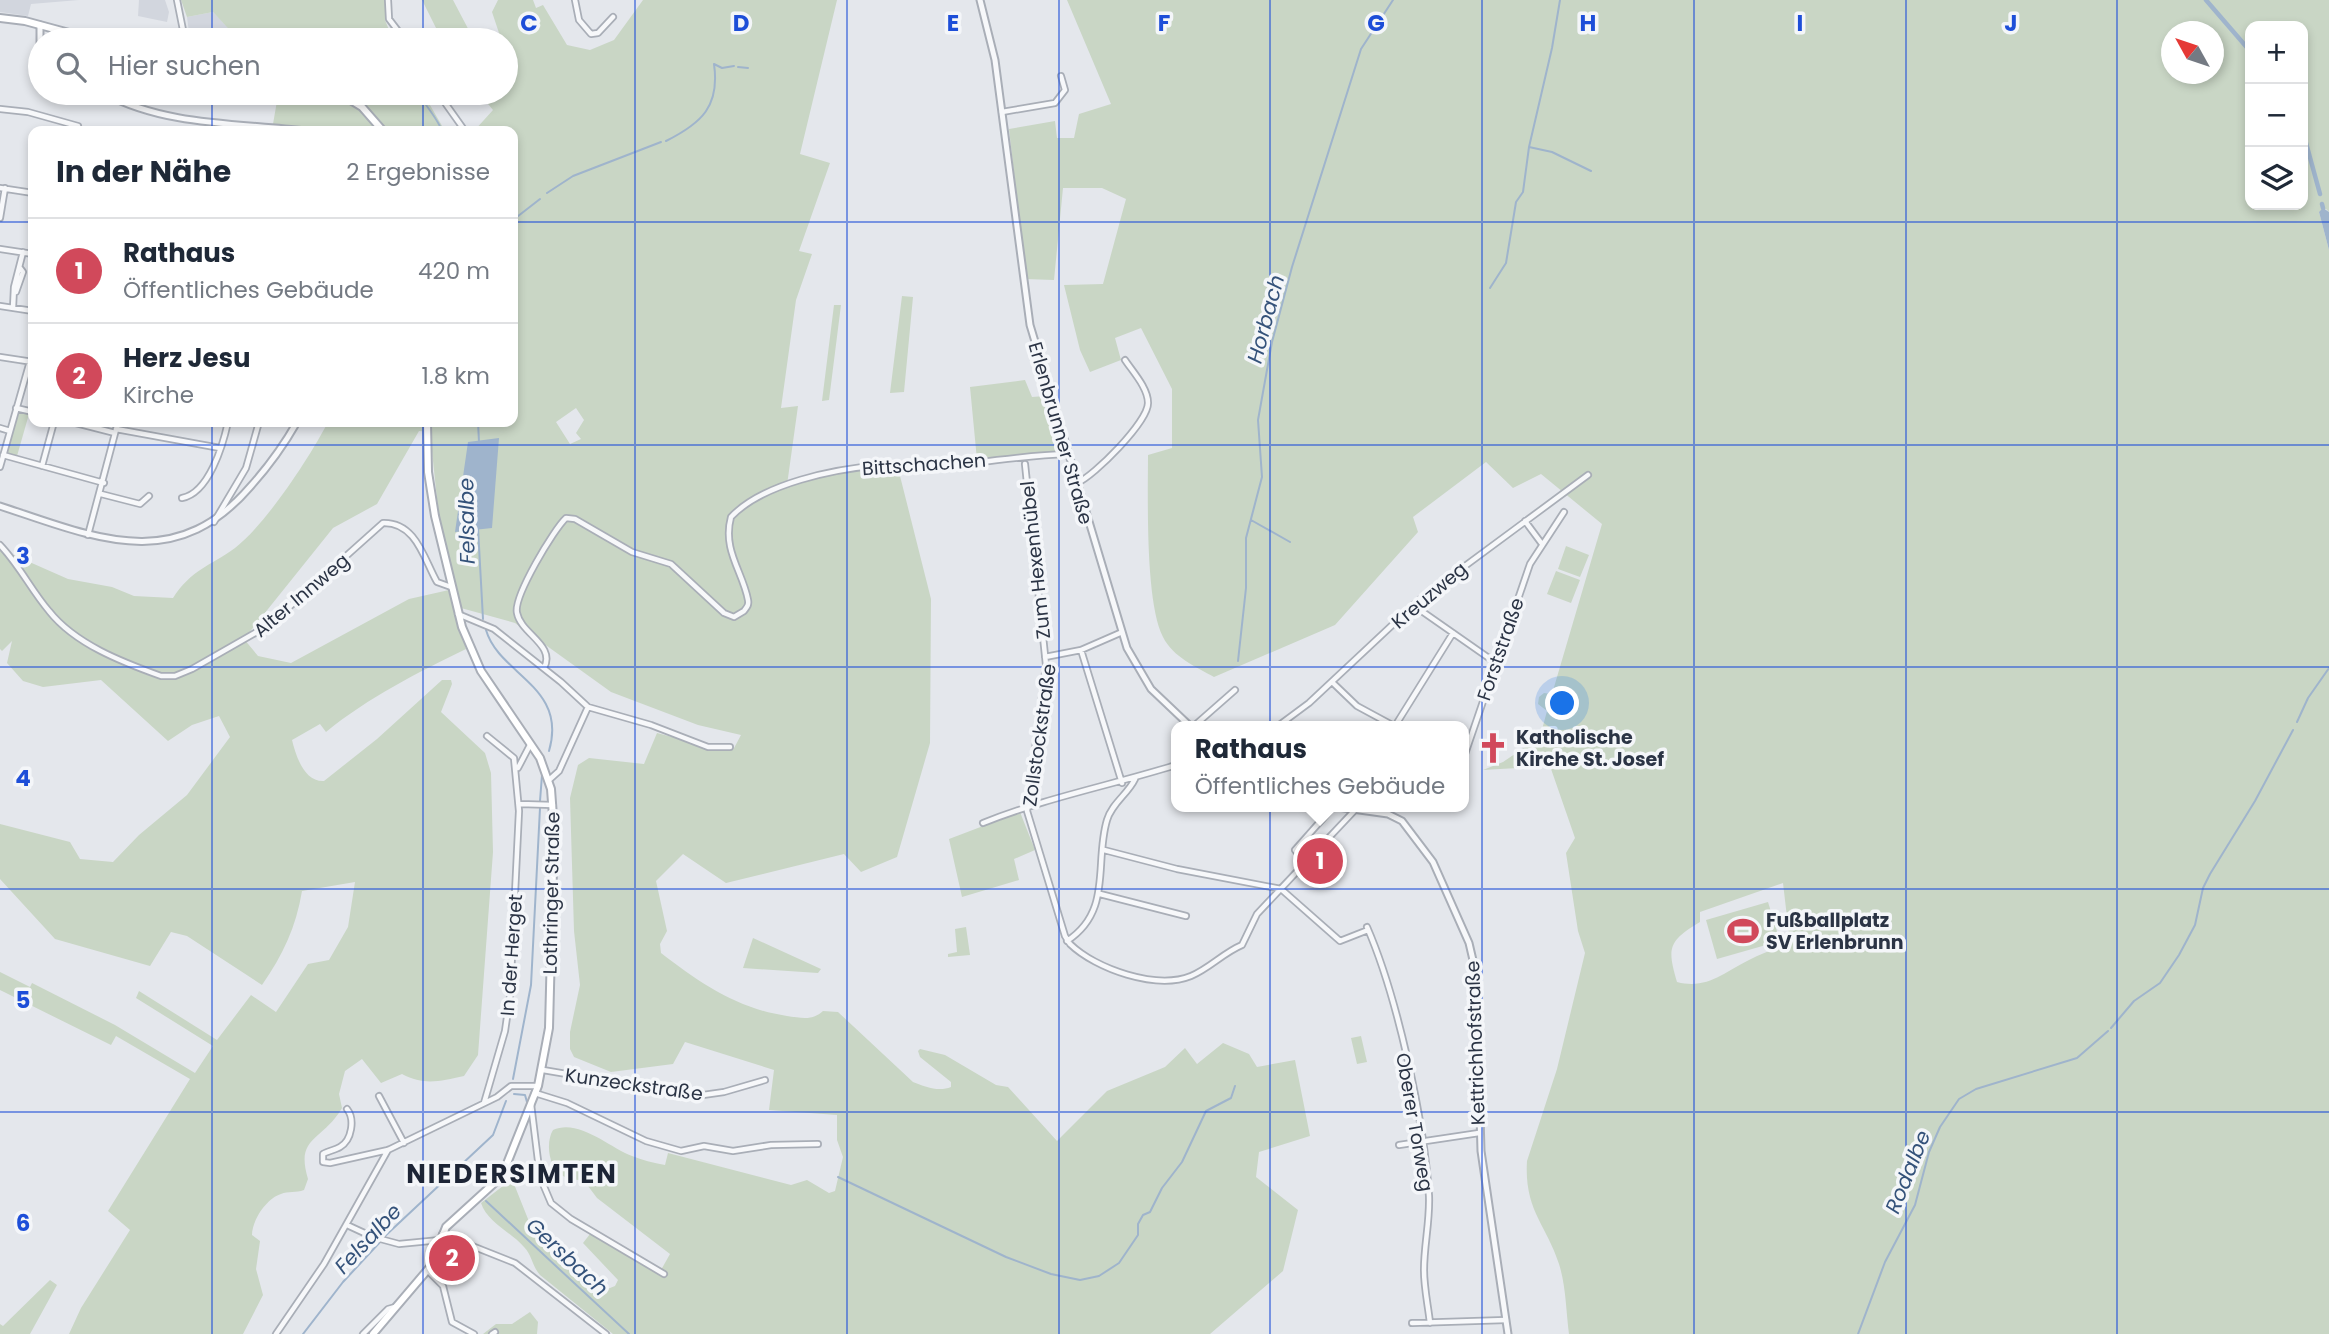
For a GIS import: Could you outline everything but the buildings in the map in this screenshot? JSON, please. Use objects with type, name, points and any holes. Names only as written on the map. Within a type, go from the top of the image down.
[{"type":"main road","points":[[0,18],[51,28]]},
{"type":"main road","points":[[359,105],[379,126]]},
{"type":"main road","name":"Lothringer Straße","points":[[373,1334],[428,1271],[441,1237],[458,1215],[499,1181],[543,1070],[549,1019],[553,805],[549,780],[530,745],[481,671],[458,614],[430,483],[427,427]]},
{"type":"street","points":[[177,0],[183,28]]},
{"type":"street","points":[[388,0],[389,19],[396,28]]},
{"type":"street","points":[[575,0],[579,20],[592,34],[598,33],[613,17]]},
{"type":"street","name":"Erlenbrunner Straße","points":[[980,0],[990,38],[1002,112],[1028,313],[1076,483],[1121,633],[1139,672],[1167,705],[1186,721]]},
{"type":"street","points":[[1002,112],[1055,103],[1065,90],[1061,76]]},
{"type":"street","points":[[136,105],[194,120],[255,126]]},
{"type":"street","points":[[447,105],[461,126]]},
{"type":"street","points":[[0,109],[21,110],[78,126]]},
{"type":"street","points":[[0,218],[3,188],[28,191]]},
{"type":"street","points":[[0,248],[28,253]]},
{"type":"street","points":[[13,308],[16,292],[14,286],[23,252]]},
{"type":"street","points":[[0,306],[28,310]]},
{"type":"street","points":[[0,357],[28,361]]},
{"type":"street","points":[[1076,483],[1088,477],[1146,416],[1147,395],[1125,360]]},
{"type":"street","points":[[0,467],[28,374]]},
{"type":"street","points":[[16,408],[28,411]]},
{"type":"street","points":[[42,466],[53,427]]},
{"type":"street","points":[[96,427],[220,447]]},
{"type":"street","points":[[88,535],[117,427]]},
{"type":"street","points":[[182,498],[192,494],[200,485],[220,447],[226,427]]},
{"type":"street","points":[[214,522],[240,481],[257,427]]},
{"type":"street","points":[[0,506],[88,535],[128,542],[160,542],[190,534],[214,522],[249,488],[293,427]]},
{"type":"street","points":[[0,428],[10,431]]},
{"type":"street","name":"Bittschachen","points":[[544,668],[546,654],[518,617],[517,608],[531,571],[566,518],[575,519],[632,552],[671,564],[724,613],[734,617],[741,615],[748,605],[730,543],[731,517],[782,487],[827,474],[881,465],[953,465],[1012,456],[1068,454]]},
{"type":"street","points":[[3,455],[104,483]]},
{"type":"street","name":"Zum Hexenhübel","points":[[1025,464],[1045,657]]},
{"type":"street","name":"Kreuzweg","points":[[1285,721],[1332,682],[1413,605],[1588,475]]},
{"type":"street","points":[[240,481],[249,488]]},
{"type":"street","points":[[101,494],[140,504],[149,496]]},
{"type":"street","name":"Forststraße","points":[[1469,742],[1526,574],[1564,512]]},
{"type":"street","points":[[1525,521],[1542,544]]},
{"type":"street","name":"Alter Innweg","points":[[0,545],[30,580],[50,612],[72,635],[161,676],[175,676],[192,669],[269,625],[312,584],[340,565],[383,523],[397,524],[410,534],[437,582],[451,587]]},
{"type":"street","points":[[1413,605],[1496,663]]},
{"type":"street","points":[[458,614],[491,627],[588,707],[651,725],[708,747],[730,747]]},
{"type":"street","name":"Zollstockstraße","points":[[1067,941],[1027,806],[1045,657],[1081,650],[1121,633]]},
{"type":"street","points":[[1397,721],[1453,633]]},
{"type":"street","points":[[1081,650],[1122,783]]},
{"type":"street","points":[[1332,682],[1357,706],[1385,721]]},
{"type":"street","points":[[1198,721],[1234,690]]},
{"type":"street","points":[[549,780],[559,771],[588,707]]},
{"type":"street","points":[[487,736],[513,755],[517,769]]},
{"type":"street","points":[[517,769],[530,745]]},
{"type":"street","points":[[983,823],[1027,806],[1122,783],[1171,767]]},
{"type":"street","name":"In der Herget","points":[[484,1103],[508,1020],[520,804],[517,769]]},
{"type":"street","points":[[1135,779],[1107,818],[1100,894],[1087,922],[1067,941],[1080,952],[1119,971],[1150,979],[1188,977],[1224,953],[1242,945],[1257,914],[1307,864],[1353,812]]},
{"type":"street","points":[[520,804],[553,805]]},
{"type":"street","points":[[1307,864],[1295,850],[1331,812]]},
{"type":"street","name":"Kettrichhofstraße","points":[[1362,812],[1392,815],[1405,825],[1433,862],[1469,943],[1476,973],[1479,1133],[1508,1333]]},
{"type":"street","points":[[1104,850],[1190,872],[1281,889]]},
{"type":"street","name":"Oberer Torweg","points":[[1281,889],[1340,941],[1367,928],[1389,991],[1411,1083],[1429,1191],[1424,1271],[1430,1323]]},
{"type":"street","points":[[1100,894],[1186,916]]},
{"type":"street","name":"Kunzeckstraße","points":[[543,1070],[696,1096],[724,1093],[765,1080]]},
{"type":"street","points":[[347,1109],[352,1121],[347,1139],[339,1148],[324,1152],[322,1160],[330,1163],[388,1150],[484,1103],[511,1086],[524,1084],[646,1141],[681,1151],[704,1146],[733,1151],[771,1144],[818,1144]]},
{"type":"street","points":[[379,1096],[404,1143]]},
{"type":"street","points":[[531,1103],[540,1177],[551,1203],[571,1219],[664,1273]]},
{"type":"street","points":[[1399,1145],[1479,1133]]},
{"type":"street","points":[[276,1334],[302,1299],[388,1150]]},
{"type":"street","points":[[347,1225],[382,1240],[405,1244],[441,1237],[515,1263],[606,1334]]},
{"type":"street","points":[[428,1271],[443,1286],[452,1322],[474,1334]]},
{"type":"street","points":[[363,1334],[388,1309],[395,1307]]},
{"type":"street","points":[[1412,1323],[1506,1320]]},
{"type":"shaded area","points":[[0,0],[79,0],[31,4],[28,16],[0,12]]},
{"type":"shaded area","points":[[139,0],[165,0],[169,12],[167,22],[138,16]]},
{"type":"shaded area","points":[[213,12],[228,28],[188,28],[187,17]]},
{"type":"green space","points":[[181,0],[386,0],[385,20],[388,28],[228,28],[213,12],[187,17]]},
{"type":"green space","points":[[422,0],[453,0],[468,28],[436,28]]},
{"type":"green space","points":[[498,0],[533,0],[536,8],[543,5],[567,45],[590,50],[614,40],[643,0],[837,0],[800,154],[830,163],[799,251],[812,254],[796,300],[781,408],[798,406],[787,485],[827,474],[897,464],[931,599],[930,743],[897,857],[861,872],[844,854],[726,883],[683,854],[656,881],[667,931],[660,944],[661,953],[720,993],[769,1013],[811,1018],[823,1011],[838,1012],[913,1082],[922,1086],[942,1089],[951,1087],[951,1082],[920,1057],[918,1051],[920,1049],[945,1055],[996,1085],[1008,1087],[1057,1141],[1107,1091],[1165,1067],[1185,1048],[1197,1064],[1223,1043],[1249,1054],[1257,1067],[1295,1060],[1310,1136],[1259,1152],[1256,1177],[1298,1210],[1283,1271],[1210,1334],[613,1334],[540,1275],[527,1250],[488,1216],[481,1203],[512,1179],[530,1224],[600,1292],[615,1286],[618,1280],[583,1243],[590,1234],[655,1270],[661,1270],[670,1254],[597,1198],[585,1182],[558,1173],[549,1148],[553,1130],[563,1127],[583,1131],[632,1156],[656,1163],[665,1165],[668,1153],[791,1185],[807,1180],[829,1193],[835,1191],[843,1157],[837,1140],[837,1115],[769,1110],[774,1070],[685,1042],[673,1064],[611,1072],[574,1057],[570,1049],[570,1032],[580,985],[574,931],[570,798],[578,765],[589,758],[644,764],[657,733],[722,750],[733,750],[741,735],[698,725],[611,692],[515,623],[461,608],[439,518],[430,432],[419,431],[377,504],[333,528],[244,639],[258,656],[291,663],[409,599],[449,590],[466,649],[376,697],[326,732],[320,724],[292,740],[306,773],[324,781],[377,739],[442,680],[451,680],[452,684],[441,712],[485,753],[491,773],[493,852],[478,1055],[464,1076],[440,1081],[418,1080],[402,1074],[381,1083],[362,1059],[345,1071],[339,1094],[342,1108],[313,1140],[305,1155],[308,1179],[304,1190],[276,1196],[257,1216],[252,1235],[260,1241],[256,1269],[263,1295],[243,1334],[69,1334],[81,1308],[130,1230],[108,1211],[190,1079],[116,1036],[111,1045],[0,990],[0,972],[30,987],[32,983],[115,1025],[195,1073],[213,1046],[136,998],[139,991],[217,1040],[251,995],[276,1012],[308,964],[329,960],[348,927],[355,882],[302,891],[288,940],[262,985],[187,936],[171,932],[150,966],[55,939],[0,879],[0,824],[70,842],[80,859],[113,862],[139,835],[187,795],[230,737],[219,716],[192,725],[168,741],[101,680],[43,687],[23,681],[7,663],[12,641],[2,651],[0,649],[0,549],[68,579],[112,587],[134,596],[173,598],[187,581],[235,548],[260,523],[299,471],[325,427],[518,427],[518,126],[479,126],[493,110],[489,105],[518,105],[518,28],[497,28],[492,12]],"holes":[[[576,408],[584,420],[576,433],[581,439],[570,444],[556,422]]]},
{"type":"green space","points":[[1067,0],[2329,0],[2329,212],[2326,209],[2319,212],[2329,250],[2329,1334],[1569,1334],[1561,1272],[1554,1250],[1532,1205],[1527,1161],[1557,1069],[1585,953],[1578,931],[1566,853],[1575,838],[1550,766],[1483,770],[1503,762],[1540,737],[1547,711],[1538,704],[1539,697],[1544,693],[1552,694],[1602,524],[1541,474],[1513,488],[1486,462],[1413,517],[1418,532],[1335,625],[1214,677],[1179,656],[1167,644],[1157,621],[1150,575],[1148,522],[1148,455],[1172,448],[1172,389],[1141,328],[1115,338],[1121,360],[1090,372],[1080,350],[1064,285],[1103,284],[1126,199],[1102,188],[1063,188],[1054,280],[1025,279],[1009,129],[1055,121],[1057,138],[1074,138],[1079,114],[1111,104]],"holes":[[[1783,883],[1790,943],[1706,982],[1677,982],[1671,953],[1673,946],[1681,935],[1700,922],[1700,912]]]},
{"type":"green space","points":[[276,105],[430,105],[442,126],[285,126],[273,124]]},
{"type":"green space","points":[[902,296],[913,297],[904,392],[890,393]]},
{"type":"green space","points":[[834,305],[841,305],[829,400],[822,401]]},
{"type":"green space","points":[[1025,380],[1032,397],[1045,396],[1062,452],[977,460],[970,387]]},
{"type":"green space","points":[[19,411],[28,414],[17,456],[7,453]]},
{"type":"green space","points":[[1566,546],[1589,555],[1580,577],[1558,569]]},
{"type":"green space","points":[[1556,571],[1580,580],[1571,603],[1547,594]]},
{"type":"green space","points":[[1020,812],[1035,850],[1014,859],[1019,880],[962,897],[949,839]]},
{"type":"green space","name":"Fußballplatz SV Erlenbrunn","points":[[1768,902],[1780,941],[1717,959],[1706,920]]},
{"type":"green space","points":[[966,927],[970,955],[948,957],[948,954],[957,952],[955,929]]},
{"type":"green space","points":[[753,938],[821,969],[818,973],[743,968]]},
{"type":"green space","points":[[1361,1036],[1367,1062],[1357,1064],[1351,1038]]},
{"type":"green space","points":[[50,1280],[57,1285],[30,1334],[0,1334],[0,1324],[3,1326]]},
{"type":"green space","points":[[530,1312],[538,1322],[537,1334],[483,1334],[496,1324],[512,1324]]},
{"type":"water","points":[[2323,208],[2329,212],[2329,250],[2319,212]]},
{"type":"water","points":[[499,438],[492,528],[455,532],[468,442]]},
{"type":"waterway","name":"Horbach","points":[[1238,661],[1246,588],[1246,538],[1262,477],[1258,420],[1272,342],[1292,267],[1361,49],[1393,0]]},
{"type":"waterway","points":[[1560,0],[1529,147],[1552,152],[1591,171]]},
{"type":"waterway","name":"Rodalbe","points":[[2206,0],[2245,45]]},
{"type":"waterway","points":[[666,141],[690,127],[706,112],[714,91],[714,64],[722,68],[734,66]]},
{"type":"waterway","points":[[738,67],[748,68]]},
{"type":"waterway","name":"Felsalbe","points":[[426,105],[440,126]]},
{"type":"waterway","points":[[547,193],[573,176],[661,142]]},
{"type":"waterway","points":[[1490,288],[1506,263],[1516,202],[1523,192],[1529,147]]},
{"type":"waterway","name":"Rodalbe","points":[[2307,147],[2320,194]]},
{"type":"waterway","points":[[518,216],[540,199]]},
{"type":"waterway","name":"Rodalbe","points":[[2322,204],[2323,208]]},
{"type":"waterway","name":"Felsalbe","points":[[478,427],[479,442]]},
{"type":"waterway","points":[[1251,520],[1290,542]]},
{"type":"waterway","name":"Felsalbe","points":[[478,528],[483,619]]},
{"type":"waterway","name":"Felsalbe","points":[[486,630],[493,645],[530,683],[549,711],[552,729],[549,751]]},
{"type":"waterway","name":"Rodalbe","points":[[2297,722],[2308,698],[2329,668]]},
{"type":"waterway","name":"Rodalbe","points":[[2111,1028],[2134,1001],[2160,983],[2179,955],[2195,925],[2203,888],[2210,874],[2255,801],[2293,730]]},
{"type":"waterway","name":"Felsalbe","points":[[540,801],[542,775]]},
{"type":"waterway","name":"Felsalbe","points":[[513,1079],[531,985],[540,808]]},
{"type":"waterway","name":"Rodalbe","points":[[1858,1334],[1885,1262],[1915,1205],[1929,1152],[1940,1127],[1959,1099],[1976,1089],[2077,1058],[2108,1031]]},
{"type":"waterway","points":[[838,1177],[1006,1257],[1051,1274],[1080,1280],[1099,1276],[1119,1263],[1138,1235],[1138,1224],[1143,1215],[1150,1212],[1162,1188],[1182,1162],[1206,1111],[1231,1098],[1235,1086]]},
{"type":"waterway","points":[[514,1094],[525,1095],[527,1102]]},
{"type":"waterway","name":"Felsalbe","points":[[384,1237],[493,1135],[506,1101]]},
{"type":"waterway","name":"Gersbach","points":[[486,1201],[629,1334]]},
{"type":"waterway","name":"Felsalbe","points":[[303,1334],[343,1282],[381,1241]]},
{"type":"place","name":"Katholische Kirche St. Josef","points":[[1493,748]]},
{"type":"place","name":"Rathaus","points":[[1320,861]]},
{"type":"place","name":"Fußballplatz SV Erlenbrunn","points":[[1743,931]]},
{"type":"place","name":"Herz Jesu","points":[[452,1258]]},
{"type":"district","name":"NIEDERSIMTEN","points":[[512,1174]]}]
